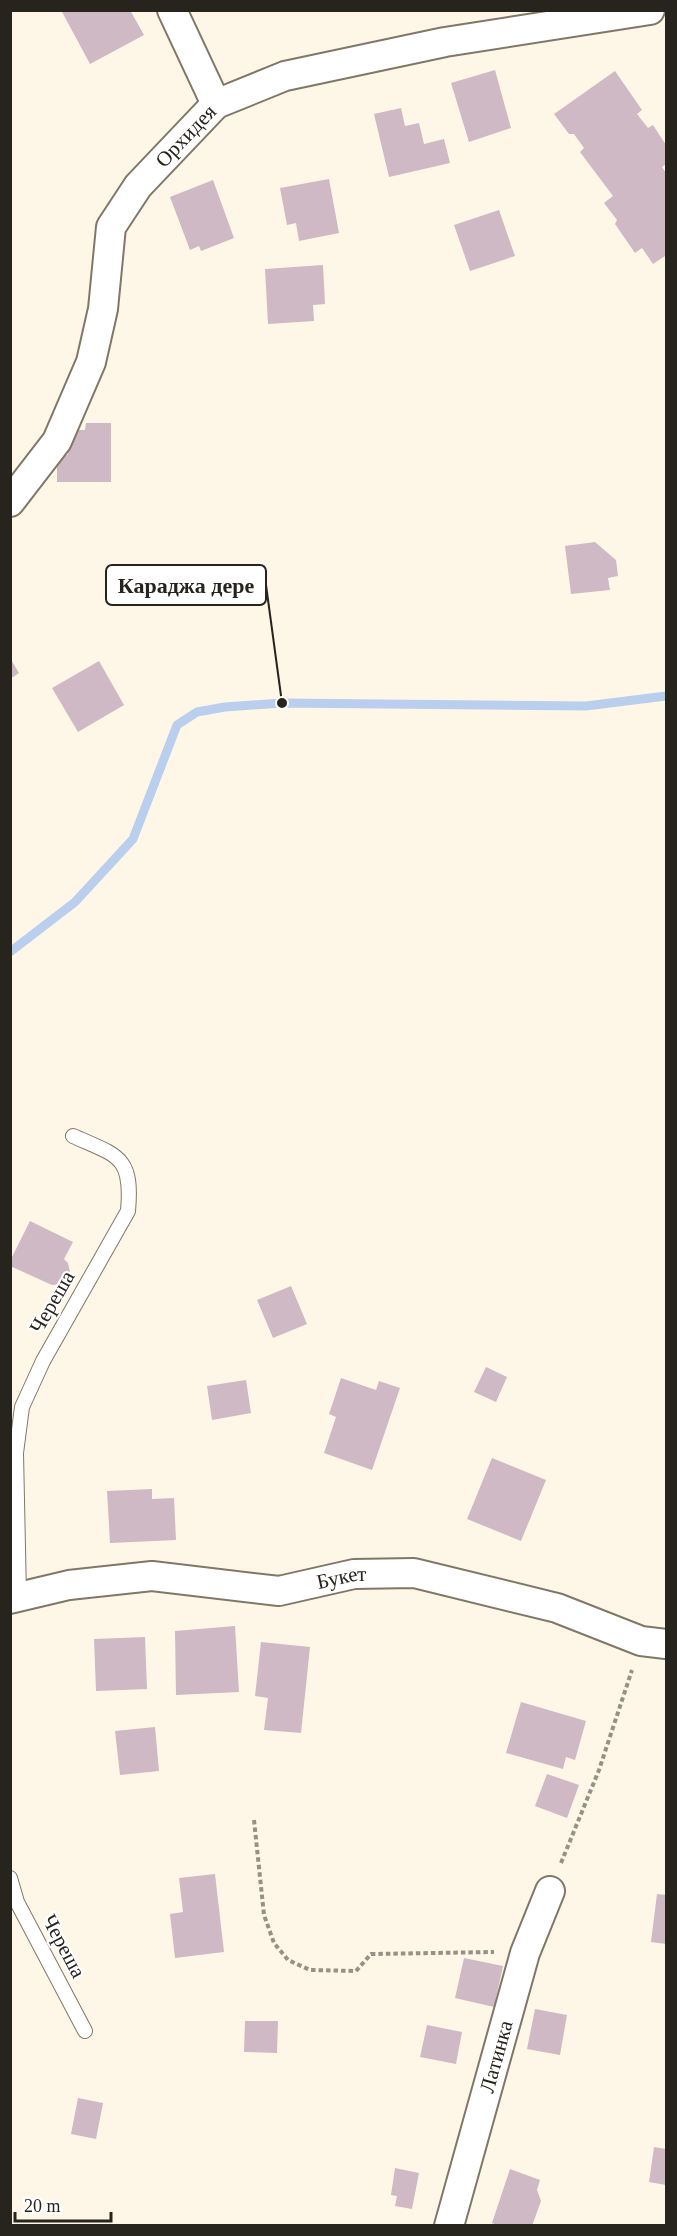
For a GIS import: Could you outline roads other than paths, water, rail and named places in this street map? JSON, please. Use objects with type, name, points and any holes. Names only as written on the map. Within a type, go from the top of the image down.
[{"type":"street","points":[[172,10],[216,104]]},
{"type":"street","name":"Орхидея","points":[[10,502],[57,441],[91,362],[103,309],[111,227],[138,186],[216,104],[285,76],[445,42],[650,10]]},
{"type":"street","name":"Букет","points":[[15,1597],[69,1585],[152,1575],[279,1591],[354,1574],[414,1573],[557,1608],[654,1643]]},
{"type":"street","name":"Латинка","points":[[449,2226],[525,1953],[550,1892]]},
{"type":"lane","name":"Череша","points":[[15,1597],[13,1452],[22,1407],[43,1361],[128,1211],[130,1187],[126,1168],[115,1155],[73,1136]]},
{"type":"lane","name":"Череша","points":[[10,1878],[17,1902],[85,2031]]},
{"type":"waterway","points":[[10,952],[75,902],[133,839],[177,725],[197,712],[225,707],[282,703],[586,706],[666,696]]},
{"type":"place","name":"Караджа дере","points":[[282,703]]}]
